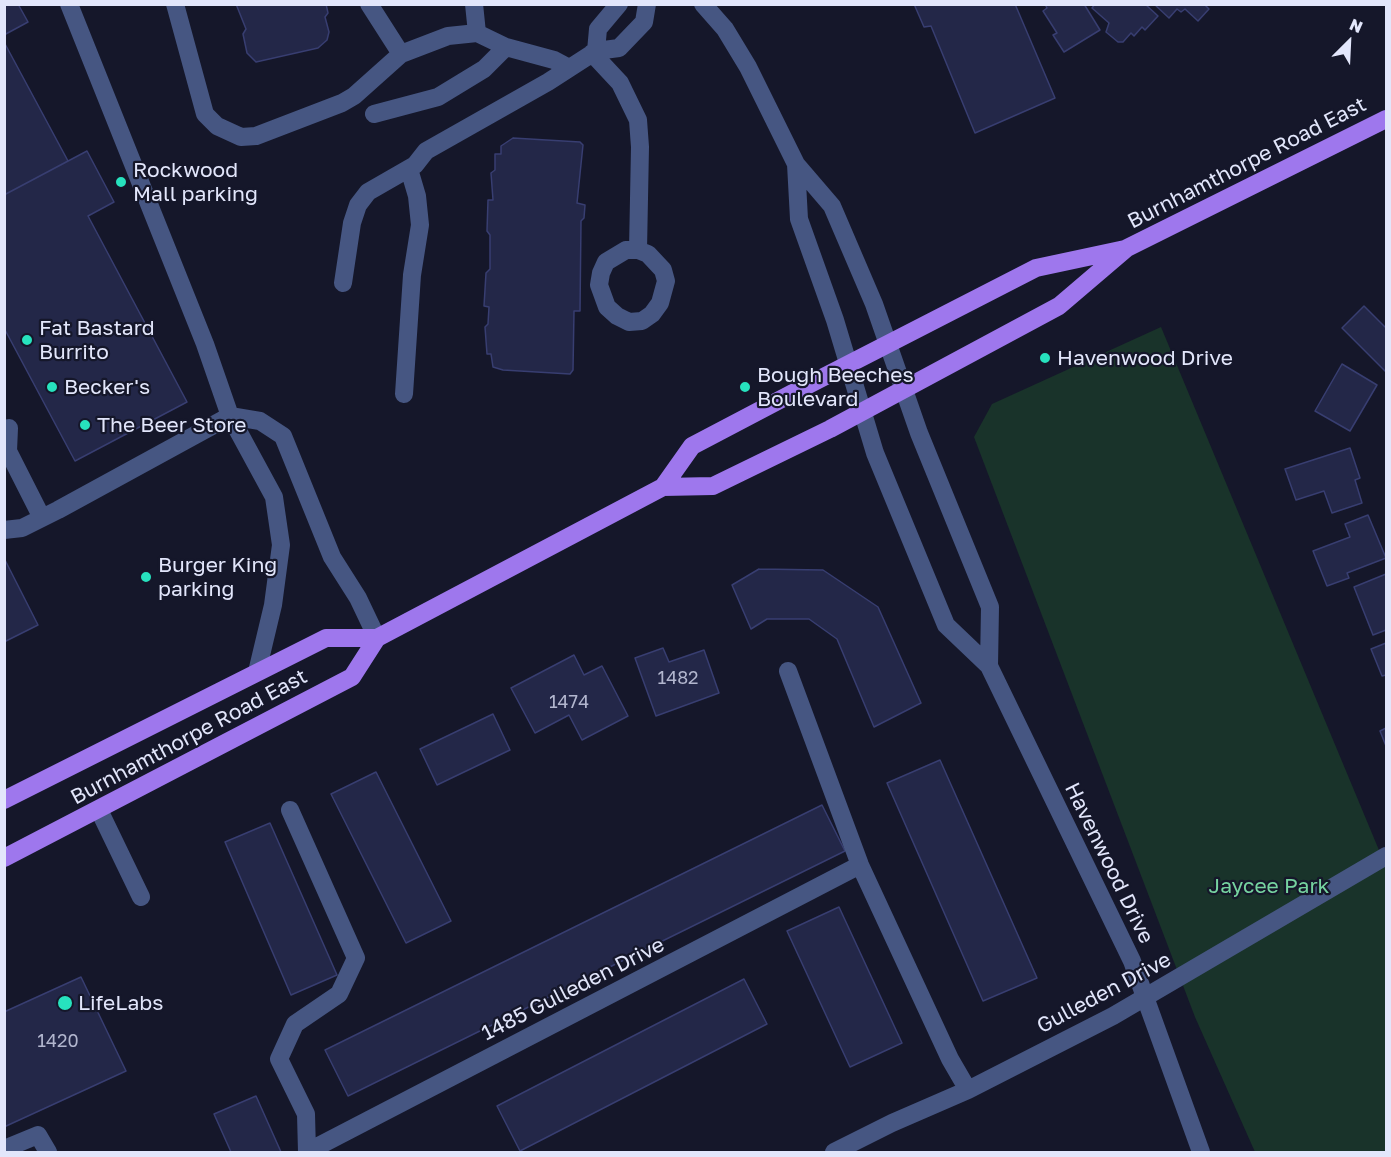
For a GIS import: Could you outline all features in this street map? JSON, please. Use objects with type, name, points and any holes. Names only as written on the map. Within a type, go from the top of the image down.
[{"type":"main road","name":"Burnhamthorpe Road East","points":[[4,800],[326,638],[377,638],[663,487],[713,486],[864,410],[1059,306],[1127,248],[1386,119]]},
{"type":"main road","name":"Burnhamthorpe Road East","points":[[663,487],[692,446],[849,364],[1036,268],[1127,248]]},
{"type":"main road","name":"Burnhamthorpe Road East","points":[[4,858],[352,677],[377,638]]},
{"type":"street","points":[[69,4],[205,344],[230,416],[274,497],[281,544],[273,605],[257,672]]},
{"type":"street","points":[[175,4],[205,114],[217,126],[241,137],[256,136],[348,99],[401,54],[448,36],[477,33],[506,47],[554,60],[569,68]]},
{"type":"street","points":[[369,4],[401,54]]},
{"type":"street","points":[[474,4],[477,33]]},
{"type":"street","points":[[619,4],[598,28],[594,52],[620,83],[638,120],[640,147],[638,250]]},
{"type":"street","points":[[343,283],[348,242],[358,206],[368,192],[409,169],[426,151],[594,52],[619,48],[644,22],[647,4]]},
{"type":"street","points":[[704,4],[725,29],[748,67],[796,164],[832,206],[905,388]]},
{"type":"street","points":[[374,114],[438,97],[484,69],[506,47]]},
{"type":"street","points":[[796,164],[799,219],[864,410]]},
{"type":"street","points":[[404,394],[412,275],[420,225],[417,196],[409,169]]},
{"type":"street","name":"Havenwood Drive","points":[[905,388],[919,433],[990,607],[989,666]]},
{"type":"street","name":"Havenwood Drive","points":[[864,410],[875,453],[946,625],[989,666],[1132,961],[1201,1152]]},
{"type":"street","points":[[4,530],[22,528],[42,518],[230,416],[260,421],[283,436],[332,556],[358,598],[377,638]]},
{"type":"street","points":[[9,428],[6,452],[42,518]]},
{"type":"street","points":[[788,671],[861,865],[950,1059],[968,1090]]},
{"type":"street","points":[[99,810],[141,897]]},
{"type":"street","name":"1485 Gulleden Drive","points":[[290,810],[356,958],[339,994],[295,1024],[279,1059],[306,1113],[307,1152],[861,865]]},
{"type":"street","name":"Gulleden Drive","points":[[834,1152],[892,1123],[968,1090],[1146,998],[1386,856]]},
{"type":"street","points":[[4,1149],[38,1135],[48,1152]]},
{"type":"green space","name":"Jaycee Park","points":[[1161,327],[1386,867],[1386,1152],[1255,1152],[1195,1017],[974,437],[992,404]]},
{"type":"building","points":[[4,4],[18,4],[28,22],[4,35]]},
{"type":"building","points":[[236,4],[326,4],[328,13],[325,17],[329,32],[327,40],[318,48],[256,62],[247,53],[243,34],[246,29]]},
{"type":"building","points":[[914,4],[1015,4],[1055,98],[975,133],[931,26],[924,27]]},
{"type":"building","points":[[1045,4],[1084,4],[1100,30],[1064,52],[1053,35],[1057,33],[1043,11],[1047,8]]},
{"type":"building","points":[[1095,4],[1145,4],[1158,16],[1145,30],[1142,27],[1134,36],[1131,33],[1123,42],[1118,42],[1106,32],[1109,23],[1092,8]]},
{"type":"building","points":[[1154,4],[1204,4],[1209,9],[1198,21],[1185,9],[1181,12],[1177,9],[1169,18]]},
{"type":"building","points":[[4,42],[68,161],[4,195]]},
{"type":"building","points":[[513,138],[580,142],[583,145],[577,203],[585,205],[584,218],[581,221],[580,311],[574,311],[573,370],[570,374],[503,370],[493,367],[491,354],[487,354],[485,327],[488,324],[489,307],[484,306],[486,273],[490,269],[490,235],[487,231],[488,200],[493,200],[491,173],[495,170],[495,154],[501,154],[501,146]]},
{"type":"building","points":[[87,151],[114,202],[88,216],[187,402],[75,461],[4,328],[4,195]]},
{"type":"building","points":[[1364,306],[1386,326],[1386,372],[1342,328]]},
{"type":"building","points":[[1342,364],[1377,385],[1350,431],[1315,411]]},
{"type":"building","points":[[1350,448],[1360,478],[1355,480],[1362,503],[1332,513],[1324,491],[1296,500],[1285,469]]},
{"type":"building","points":[[1368,515],[1386,558],[1347,573],[1349,578],[1327,586],[1313,551],[1350,537],[1345,524]]},
{"type":"building","points":[[4,558],[38,625],[4,642]]},
{"type":"building","points":[[759,569],[823,570],[878,607],[921,703],[874,727],[837,639],[809,619],[767,619],[751,629],[732,585]]},
{"type":"building","points":[[1386,574],[1386,630],[1373,635],[1354,587]]},
{"type":"building","points":[[1386,643],[1386,675],[1382,676],[1371,649]]},
{"type":"building","points":[[663,648],[669,662],[704,650],[719,693],[656,716],[635,658]]},
{"type":"building","points":[[574,655],[584,675],[602,666],[628,716],[582,740],[569,715],[535,733],[511,688]]},
{"type":"building","points":[[493,714],[510,750],[437,785],[420,749]]},
{"type":"building","points":[[1386,728],[1386,746],[1380,731]]},
{"type":"building","points":[[940,760],[1037,978],[983,1001],[887,783]]},
{"type":"building","points":[[376,772],[451,921],[406,943],[331,794]]},
{"type":"building","points":[[822,805],[845,851],[348,1096],[325,1050]]},
{"type":"building","points":[[270,823],[337,975],[291,995],[225,842]]},
{"type":"building","points":[[839,907],[902,1043],[850,1067],[787,931]]},
{"type":"building","points":[[81,977],[126,1071],[4,1127],[4,1012]]},
{"type":"building","points":[[744,979],[767,1024],[520,1151],[497,1106]]},
{"type":"building","points":[[256,1096],[281,1152],[231,1152],[214,1114]]},
{"type":"place","name":"Rockwood Mall parking","points":[[121,182]]},
{"type":"place","name":"Fat Bastard Burrito","points":[[27,340]]},
{"type":"place","name":"Havenwood Drive","points":[[1045,358]]},
{"type":"place","name":"Becker's","points":[[52,387]]},
{"type":"place","name":"Bough Beeches Boulevard","points":[[745,387]]},
{"type":"place","name":"The Beer Store","points":[[85,425]]},
{"type":"place","name":"Burger King parking","points":[[146,577]]},
{"type":"place","name":"LifeLabs","points":[[65,1003]]}]
